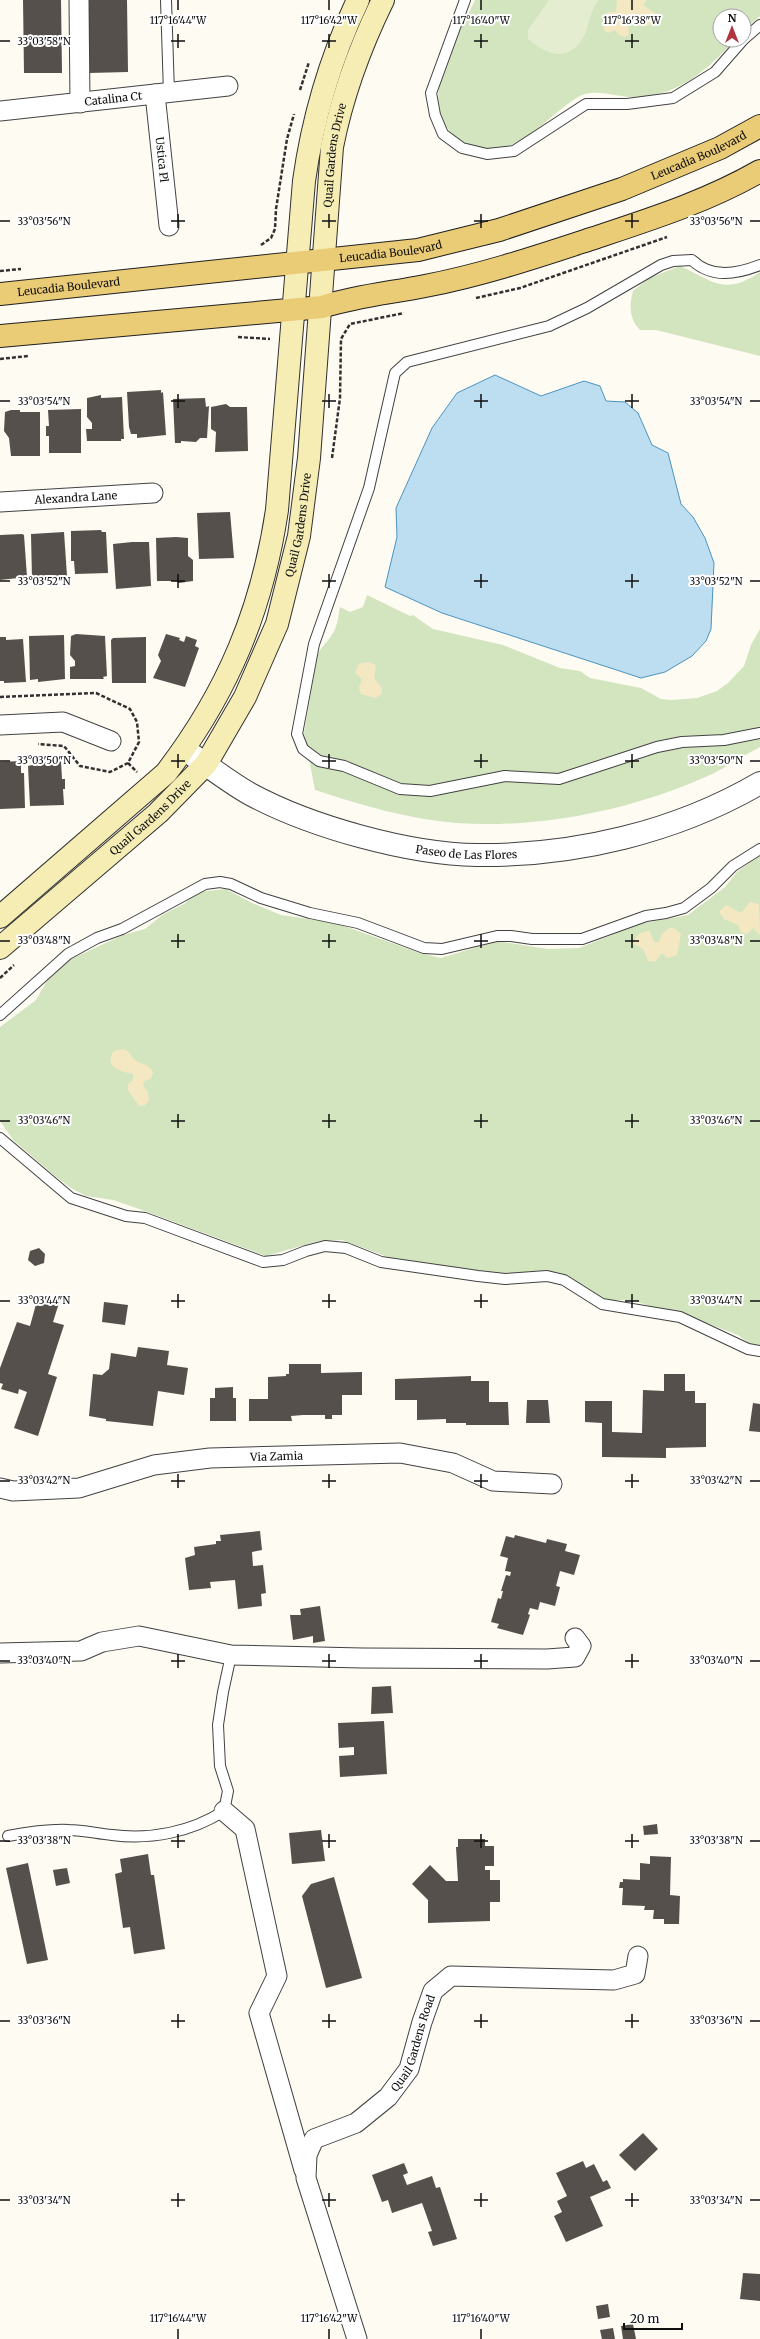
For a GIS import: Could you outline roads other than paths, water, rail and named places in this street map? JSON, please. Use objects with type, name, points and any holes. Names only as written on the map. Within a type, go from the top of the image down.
[{"type":"main road","name":"Quail Gardens Drive","points":[[0,917],[166,773],[184,749],[220,691],[243,643],[256,607],[271,547],[276,510],[304,182],[311,132],[336,49],[358,0]]},
{"type":"main road","name":"Quail Gardens Drive","points":[[0,948],[158,813],[206,764],[245,697],[277,624],[299,536],[309,458],[322,307],[323,259],[332,148],[339,113],[348,83],[383,0]]},
{"type":"main road","name":"Leucadia Boulevard","points":[[0,294],[418,250],[499,230],[641,182],[720,148],[760,126]]},
{"type":"main road","points":[[0,336],[322,307],[352,297],[426,286],[515,264],[679,209],[740,182],[760,171]]},
{"type":"street","points":[[79,0],[80,103]]},
{"type":"street","name":"Catalina Ct","points":[[0,112],[228,86]]},
{"type":"street","name":"Ustica Pl","points":[[162,94],[169,226]]},
{"type":"street","name":"Alexandra Lane","points":[[0,502],[153,493]]},
{"type":"street","points":[[0,725],[63,722],[111,741]]},
{"type":"street","name":"Paseo de Las Flores","points":[[184,749],[250,794],[330,827],[378,841],[422,848],[477,854],[565,848],[648,831],[695,815],[760,783]]},
{"type":"street","name":"Via Zamia","points":[[0,1488],[13,1491],[79,1488],[154,1465],[210,1458],[400,1453],[453,1463],[493,1481],[552,1484]]},
{"type":"street","points":[[0,1653],[81,1651],[102,1642],[139,1636],[231,1655],[362,1658],[547,1659],[575,1657],[581,1646],[575,1638]]},
{"type":"street","name":"Quail Gardens Road","points":[[224,1811],[245,1829],[277,1976],[259,2013],[306,2178],[357,2339]]},
{"type":"street","name":"Quail Gardens Road","points":[[306,2178],[307,2155],[314,2139],[356,2123],[388,2097],[409,2069],[422,2022],[433,1991],[451,1976],[614,1980],[635,1974],[638,1956]]},
{"type":"lane","name":"Ustica Pl","points":[[162,94],[166,0]]},
{"type":"lane","points":[[465,0],[431,93],[435,115],[443,134],[462,148],[487,154],[514,151],[586,104],[627,104],[673,98],[715,72],[736,48]]},
{"type":"lane","points":[[752,32],[760,25]]},
{"type":"lane","points":[[760,265],[742,272],[731,274],[700,267],[692,260],[673,260],[587,308],[549,326],[407,362],[395,373],[369,488],[314,644],[297,734],[303,749],[319,761],[344,766],[400,789],[430,791],[504,776],[559,779],[657,747],[682,742],[724,740],[760,733]]},
{"type":"lane","points":[[0,1015],[68,954],[96,938],[122,929],[204,884],[220,882],[231,884],[261,898],[303,911],[358,923],[424,948],[442,949],[497,936],[532,939],[582,939],[640,918],[684,908],[711,888],[733,866],[760,849]]},
{"type":"lane","points":[[0,1138],[71,1198],[126,1216],[145,1218],[263,1262],[283,1260],[324,1246],[346,1248],[381,1262],[478,1276],[504,1278],[547,1276],[564,1280],[602,1304],[680,1317],[748,1349],[760,1351]]},
{"type":"lane","points":[[8,1836],[38,1830],[54,1830],[114,1836],[165,1834],[208,1821],[224,1811],[228,1791],[220,1766],[218,1725],[222,1692],[231,1655]]},
{"type":"water","points":[[495,375],[541,396],[584,381],[600,386],[606,401],[625,402],[638,413],[652,445],[668,453],[681,504],[693,517],[705,538],[714,563],[711,629],[706,641],[692,656],[665,672],[641,678],[442,613],[385,587],[397,537],[396,508],[432,428],[457,393]]}]
